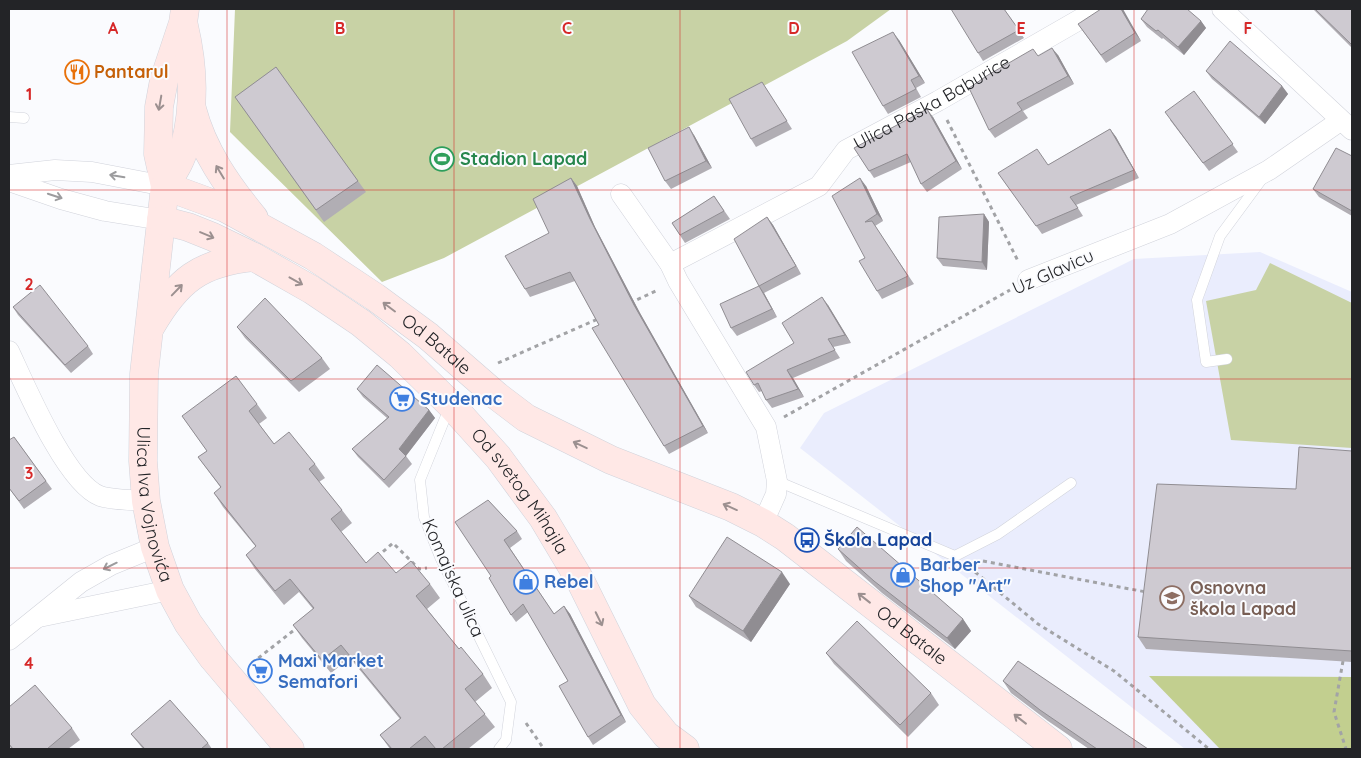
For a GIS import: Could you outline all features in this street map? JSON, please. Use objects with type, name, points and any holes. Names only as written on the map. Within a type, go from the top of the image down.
[{"type":"main road","points":[[165,186],[178,164],[185,145],[191,106],[190,52],[184,16]]},
{"type":"main road","points":[[165,186],[158,154],[157,129],[159,106],[164,80],[184,16]]},
{"type":"main road","points":[[191,106],[198,130],[210,155],[224,179],[260,225]]},
{"type":"main road","name":"Ulica Iva Vojnovića","points":[[165,186],[144,374],[143,461],[146,501],[155,547],[170,590],[188,623],[230,680],[290,749]]},
{"type":"main road","name":"Od Batale","points":[[165,186],[225,208],[260,225],[313,256],[375,297],[428,336],[472,375],[526,418],[611,460],[731,506],[763,523],[785,537],[1058,749]]},
{"type":"main road","name":"Od svetog Mihajla","points":[[161,220],[188,227],[205,234],[254,257],[312,290],[361,323],[400,355],[451,405],[498,457],[543,518],[580,580],[642,705],[666,735],[685,749]]},
{"type":"main road","points":[[149,330],[162,306],[194,274],[214,264],[231,259],[254,257]]},
{"type":"street","name":"Ulica Paska Baburice","points":[[674,272],[819,186],[846,150],[938,101],[1098,9]]},
{"type":"street","points":[[1222,9],[1346,126]]},
{"type":"street","name":"Uz Glavicu","points":[[1028,280],[1170,224],[1346,126]]},
{"type":"street","points":[[9,175],[55,170],[92,172],[165,186]]},
{"type":"street","points":[[9,181],[105,211],[161,220]]},
{"type":"street","points":[[621,194],[674,272],[766,427],[777,481],[776,494],[763,523]]},
{"type":"street","points":[[9,351],[32,401],[66,464],[88,489],[101,496],[146,501]]},
{"type":"street","points":[[9,640],[81,582],[111,565],[155,547]]},
{"type":"street","points":[[34,618],[170,590]]},
{"type":"lane","points":[[9,117],[24,118]]},
{"type":"lane","points":[[1227,359],[1206,362],[1197,300],[1220,236],[1269,170]]},
{"type":"lane","name":"Komajska ulica","points":[[451,405],[420,480],[424,517],[445,566],[511,702],[506,740],[500,749]]},
{"type":"lane","points":[[777,481],[956,556],[998,534],[1072,483]]},
{"type":"path","points":[[938,101],[1028,280]]},
{"type":"path","points":[[625,306],[674,272]]},
{"type":"path","name":"Uz Glavicu","points":[[766,427],[1028,280]]},
{"type":"path","points":[[472,375],[608,314]]},
{"type":"path","points":[[374,560],[393,542],[420,569],[445,566]]},
{"type":"path","points":[[956,556],[1153,594]]},
{"type":"path","points":[[956,556],[1038,624],[1114,671],[1209,749]]},
{"type":"path","points":[[230,680],[303,623]]},
{"type":"path","points":[[1343,661],[1334,712],[1346,749]]},
{"type":"shaded area","name":"Osnovna škola Lapad","points":[[1260,252],[1352,292],[1352,749],[1185,749],[800,448],[824,413],[1134,259]]},
{"type":"green space","name":"Stadion Lapad","points":[[235,9],[891,9],[847,41],[444,258],[382,282],[230,132]]},
{"type":"green space","points":[[1270,263],[1352,303],[1352,448],[1231,440],[1206,301],[1256,290]]},
{"type":"green space","points":[[1149,676],[1352,677],[1352,749],[1220,749]]},
{"type":"building","points":[[951,9],[1004,9],[1019,30],[978,53]]},
{"type":"building","points":[[1101,9],[1121,9],[1135,33],[1101,55],[1078,24]]},
{"type":"building","points":[[1148,9],[1187,9],[1201,21],[1178,47],[1141,19]]},
{"type":"building","points":[[1315,9],[1352,9],[1352,45]]},
{"type":"building","points":[[893,32],[919,76],[911,80],[916,89],[883,106],[852,52]]},
{"type":"building","points":[[1230,41],[1282,86],[1259,117],[1206,71]]},
{"type":"building","points":[[1052,48],[1068,76],[1017,103],[1022,110],[989,130],[969,88],[1033,49],[1038,56]]},
{"type":"building","points":[[276,67],[358,181],[316,210],[235,97]]},
{"type":"building","points":[[762,82],[787,121],[751,139],[729,99]]},
{"type":"building","points":[[1194,91],[1233,144],[1203,163],[1165,112]]},
{"type":"building","points":[[927,109],[956,161],[921,184],[907,154],[869,171],[854,148]]},
{"type":"building","points":[[689,127],[706,161],[665,181],[648,148]]},
{"type":"building","points":[[1110,129],[1134,170],[1070,197],[1078,208],[1036,226],[998,173],[1037,149],[1048,165]]},
{"type":"building","points":[[1336,148],[1352,156],[1352,211],[1313,189]]},
{"type":"building","points":[[571,178],[634,305],[703,426],[664,446],[592,328],[599,325],[570,272],[525,289],[505,256],[549,233],[533,199]]},
{"type":"building","points":[[860,178],[877,214],[865,222],[872,221],[908,276],[877,291],[859,261],[865,258],[832,196]]},
{"type":"building","points":[[714,196],[724,211],[680,235],[672,223]]},
{"type":"building","points":[[984,214],[982,262],[937,258],[939,217]]},
{"type":"building","points":[[767,217],[796,266],[759,286],[734,239]]},
{"type":"building","points":[[40,285],[88,346],[65,365],[13,307]]},
{"type":"building","points":[[759,286],[772,309],[731,328],[720,304]]},
{"type":"building","points":[[822,297],[845,335],[828,339],[835,350],[787,370],[798,389],[766,400],[758,383],[754,385],[746,372],[794,343],[782,323]]},
{"type":"building","points":[[265,298],[322,358],[291,381],[237,327]]},
{"type":"building","points":[[377,365],[429,410],[399,449],[406,456],[384,480],[352,449],[389,417],[357,389]]},
{"type":"building","points":[[236,376],[257,404],[249,411],[274,444],[289,432],[315,464],[309,469],[342,510],[331,519],[366,563],[378,552],[396,573],[411,561],[430,584],[416,596],[459,649],[461,647],[483,674],[465,689],[485,714],[442,749],[436,749],[425,736],[409,749],[392,749],[380,735],[401,718],[341,645],[322,660],[293,625],[314,608],[290,579],[275,591],[246,555],[256,546],[214,493],[221,487],[198,457],[207,451],[182,416]]},
{"type":"building","points":[[14,437],[46,481],[19,501],[9,488],[9,440]]},
{"type":"building","points":[[1299,447],[1352,451],[1352,651],[1138,637],[1157,484],[1296,489]]},
{"type":"building","points":[[488,500],[517,531],[504,540],[554,614],[564,606],[621,715],[588,737],[559,686],[568,681],[523,604],[511,615],[489,578],[491,576],[455,522]]},
{"type":"building","points":[[857,527],[963,619],[947,638],[874,581],[838,549]]},
{"type":"building","points":[[727,537],[782,572],[743,631],[689,596]]},
{"type":"building","points":[[857,621],[931,693],[900,725],[826,653]]},
{"type":"building","points":[[1018,661],[1148,749],[1097,749],[1040,710],[1003,681]]},
{"type":"building","points":[[35,685],[72,728],[47,749],[13,749],[9,744],[9,707]]},
{"type":"building","points":[[170,700],[208,743],[201,749],[145,749],[131,734]]},
{"type":"place","name":"Pantarul","points":[[77,72]]},
{"type":"place","name":"Stadion Lapad","points":[[442,159]]},
{"type":"place","name":"Studenac","points":[[402,399]]},
{"type":"place","name":"Škola Lapad","points":[[807,540]]},
{"type":"place","name":"Barber Shop \"Art\"","points":[[903,575]]},
{"type":"place","name":"Rebel","points":[[526,582]]},
{"type":"place","name":"Osnovna škola Lapad","points":[[1172,598]]},
{"type":"place","name":"Maxi Market Semafori","points":[[260,671]]}]
